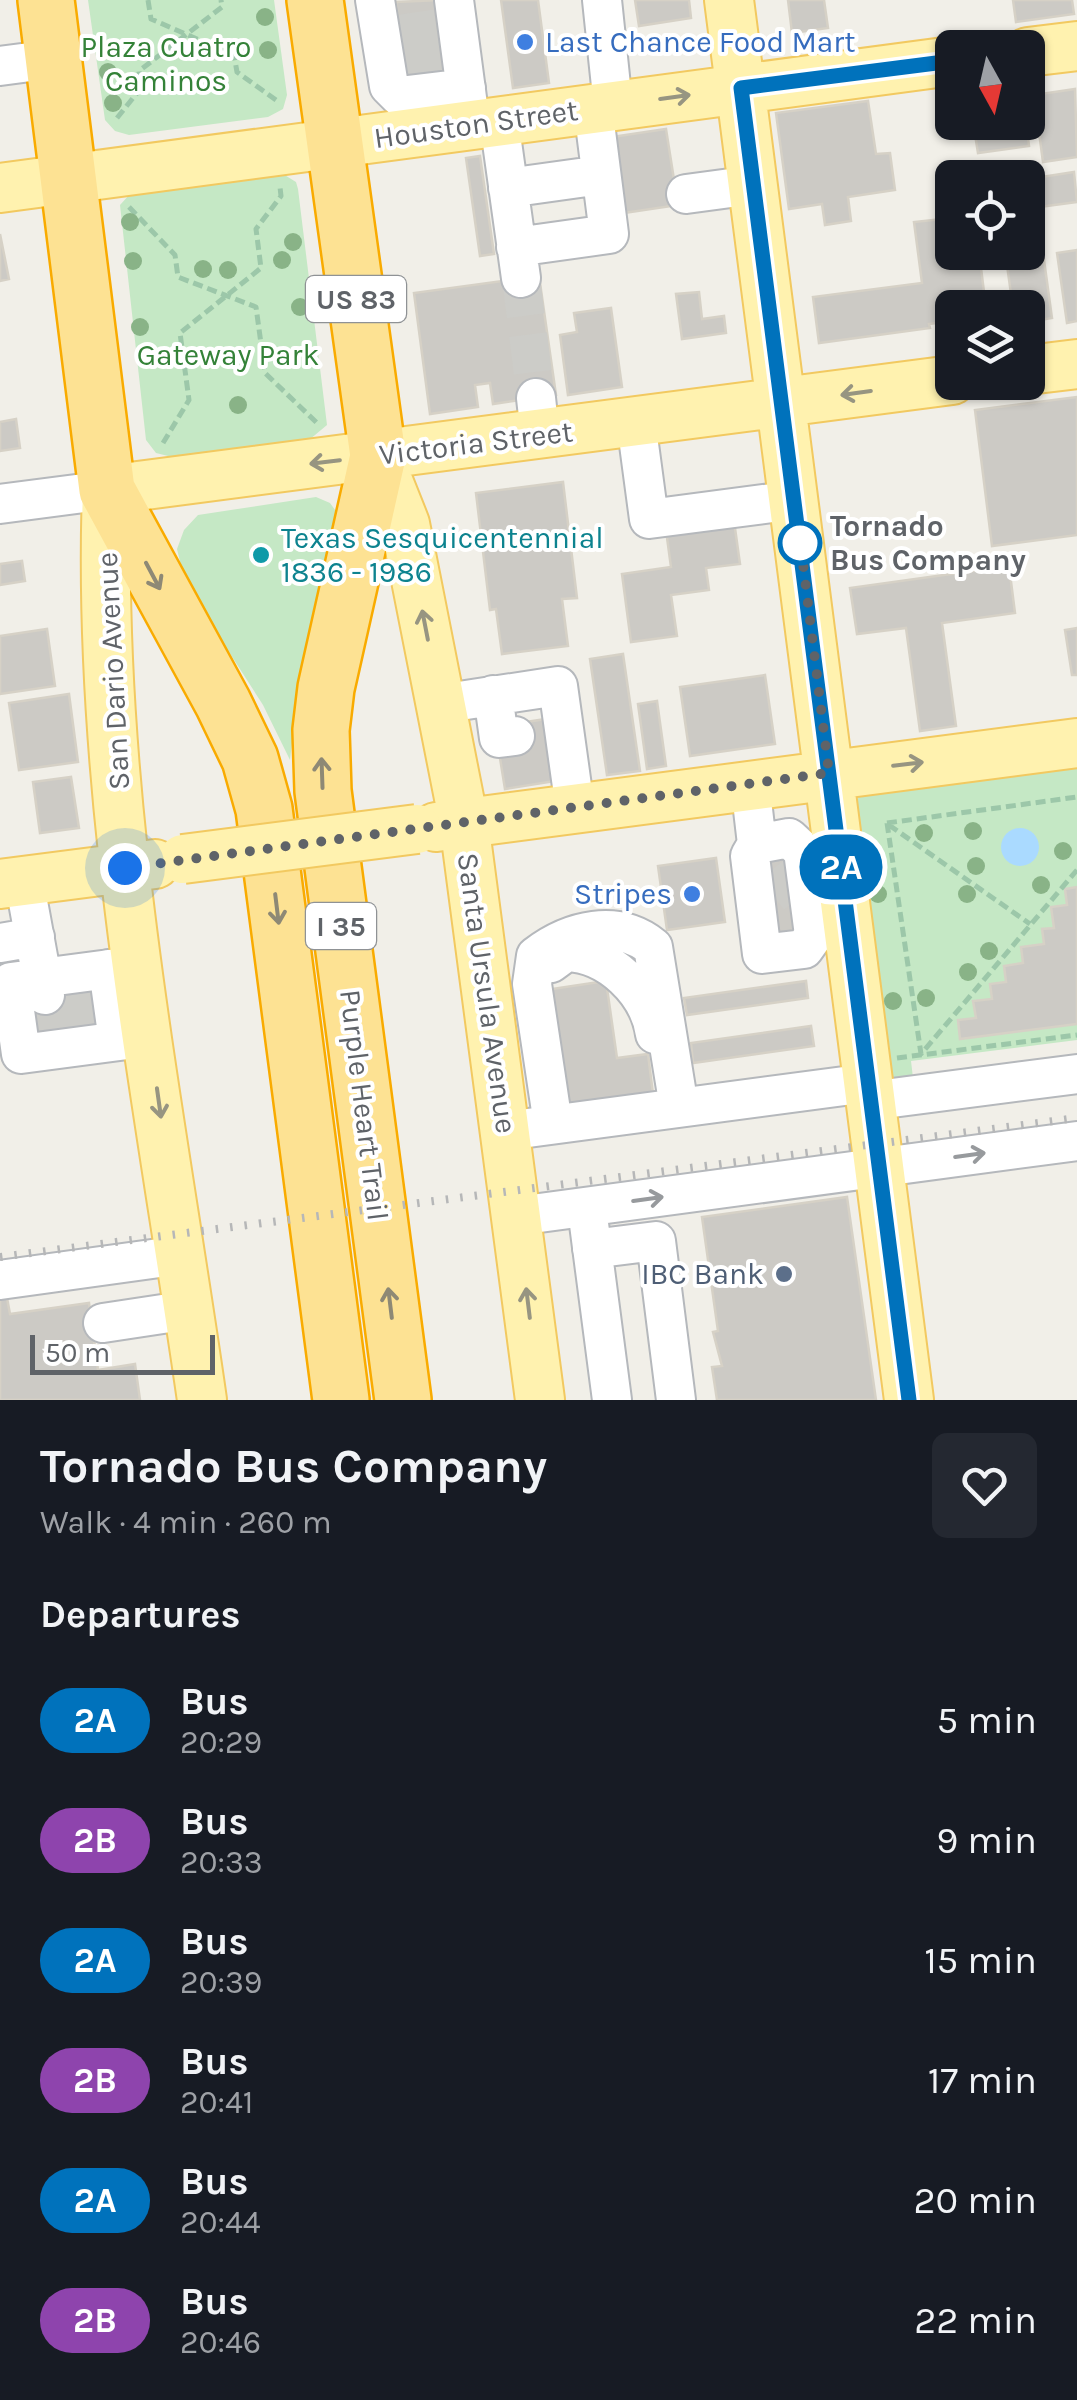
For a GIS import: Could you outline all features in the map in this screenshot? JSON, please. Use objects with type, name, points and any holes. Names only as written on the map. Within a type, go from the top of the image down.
[{"type":"highway","name":"San Dario Avenue","points":[[46,0],[107,490]]},
{"type":"highway","name":"Santa Ursula Avenue","points":[[330,2],[335,142],[378,456]]},
{"type":"highway","name":"Purple Heart Trail","points":[[378,456],[326,688],[321,730],[323,791],[403,1400]]},
{"type":"highway","name":"Purple Heart Trail","points":[[107,490],[224,703],[250,758],[264,809],[341,1400]]},
{"type":"main road","points":[[729,0],[829,773],[798,897],[875,1081],[878,1168],[910,1400]]},
{"type":"main road","points":[[1045,50],[1077,46]]},
{"type":"main road","name":"Houston Street","points":[[0,188],[335,142],[463,63],[603,106],[935,63]]},
{"type":"main road","points":[[1045,368],[1077,364]]},
{"type":"main road","name":"Victoria Street","points":[[107,490],[378,456],[538,416],[636,422],[935,382]]},
{"type":"main road","name":"Santa Ursula Avenue","points":[[378,456],[405,524],[464,823],[509,987],[505,1130],[540,1400]]},
{"type":"main road","name":"San Dario Avenue","points":[[107,490],[103,600],[125,868],[81,979],[89,1040],[181,1255],[202,1400]]},
{"type":"main road","points":[[12,882],[1077,743]]},
{"type":"street","points":[[389,41],[388,86],[400,96],[463,63],[508,188],[518,263],[609,234],[601,175],[602,0]]},
{"type":"street","points":[[0,66],[53,59]]},
{"type":"street","points":[[508,188],[601,175]]},
{"type":"street","points":[[686,194],[753,185]]},
{"type":"street","points":[[636,422],[649,519],[794,500]]},
{"type":"street","name":"Victoria Street","points":[[0,504],[107,490]]},
{"type":"street","points":[[440,704],[558,686],[542,733],[575,808]]},
{"type":"street","points":[[493,696],[499,738],[542,733]]},
{"type":"street","points":[[750,784],[757,844],[750,856],[798,897]]},
{"type":"street","points":[[757,844],[789,838],[798,897]]},
{"type":"street","points":[[12,882],[17,940],[81,979]]},
{"type":"street","points":[[552,1113],[509,987],[536,956],[557,940],[624,929],[644,940],[658,958],[678,1101]]},
{"type":"street","points":[[552,1113],[559,1079],[546,980],[552,961],[566,952],[601,961],[645,1000],[654,1024],[661,1075],[678,1101]]},
{"type":"street","points":[[81,979],[11,982],[21,1054],[89,1040]]},
{"type":"street","points":[[505,1130],[552,1113],[875,1081],[1077,1074]]},
{"type":"street","points":[[517,1216],[1077,1141]]},
{"type":"street","points":[[586,1207],[612,1400]]},
{"type":"street","points":[[592,1249],[656,1241],[676,1400]]},
{"type":"street","points":[[0,1280],[181,1255]]},
{"type":"street","points":[[103,1324],[189,1310]]},
{"type":"path","points":[[148,0],[151,19],[234,55],[237,72],[276,100]]},
{"type":"path","points":[[117,118],[141,88],[139,72],[222,7],[222,0]]},
{"type":"path","points":[[163,444],[189,400],[180,333],[261,268],[256,229],[281,196],[280,184]]},
{"type":"path","points":[[129,206],[175,256],[178,277],[256,307],[265,373],[316,423]]},
{"type":"path","points":[[887,823],[1077,797]]},
{"type":"path","points":[[887,823],[921,1054],[1077,870]]},
{"type":"path","points":[[887,823],[1030,924]]},
{"type":"path","points":[[875,1081],[1077,1035]]},
{"type":"green space","name":"Plaza Cuatro Caminos","points":[[88,0],[274,0],[287,95],[283,109],[268,117],[129,135],[115,131],[105,120]]},
{"type":"green space","name":"Gateway Park","points":[[283,174],[296,182],[298,189],[327,425],[309,440],[172,457],[156,453],[146,440],[120,205],[130,194]]},
{"type":"green space","points":[[316,497],[330,503],[338,514],[297,700],[290,760],[263,705],[202,610],[182,570],[177,549],[184,530],[198,515]]},
{"type":"green space","points":[[1077,766],[1077,1040],[911,1061],[913,1078],[893,1081],[857,800],[860,795]]},
{"type":"water","points":[[1020,828],[1034,833],[1039,847],[1034,861],[1020,866],[1006,861],[1001,847],[1006,833]]},
{"type":"building","points":[[440,0],[450,86],[406,91],[396,2]]},
{"type":"building","name":"Last Chance Food Mart","points":[[501,0],[538,0],[549,83],[513,88]]},
{"type":"building","points":[[635,0],[689,0],[691,18],[639,26]]},
{"type":"building","points":[[788,0],[824,0],[828,28],[792,33]]},
{"type":"building","points":[[1013,0],[1072,0],[1074,14],[1016,22]]},
{"type":"building","points":[[1075,89],[1077,157],[1043,160],[1040,140],[1045,140],[1045,93]]},
{"type":"building","points":[[868,101],[876,154],[890,153],[895,190],[848,197],[851,221],[825,225],[822,204],[789,209],[776,113]]},
{"type":"building","points":[[666,129],[678,205],[617,214],[605,138]]},
{"type":"building","points":[[976,140],[1028,140],[1029,146],[978,153]]},
{"type":"building","points":[[480,156],[494,254],[480,256],[466,158]]},
{"type":"building","points":[[1074,172],[1077,202],[1045,206],[1045,176]]},
{"type":"building","points":[[935,220],[935,270],[981,270],[984,290],[935,290],[935,323],[929,324],[930,328],[819,343],[813,297],[922,283],[914,222]]},
{"type":"building","points":[[0,234],[9,279],[0,281]]},
{"type":"building","points":[[1077,250],[1077,321],[1067,323],[1057,253]]},
{"type":"building","points":[[1045,267],[1052,318],[1045,319],[1045,290],[1010,290],[1008,270]]},
{"type":"building","points":[[539,276],[556,395],[493,404],[490,383],[475,385],[478,407],[430,414],[414,293]]},
{"type":"building","points":[[699,292],[702,319],[724,316],[726,333],[682,339],[676,294]]},
{"type":"building","points":[[611,308],[622,387],[568,395],[560,335],[577,332],[574,313]]},
{"type":"building","points":[[1077,397],[1077,535],[992,546],[975,410]]},
{"type":"building","points":[[16,419],[20,448],[0,451],[0,422]]},
{"type":"building","points":[[563,482],[577,598],[562,599],[568,646],[502,654],[496,609],[490,610],[476,493]]},
{"type":"building","points":[[734,521],[740,564],[706,568],[709,590],[671,595],[677,636],[631,642],[622,574],[671,567],[666,530]]},
{"type":"building","points":[[22,561],[25,581],[0,585],[0,564]]},
{"type":"building","points":[[1009,566],[1015,613],[942,623],[956,726],[920,731],[906,628],[857,634],[850,588]]},
{"type":"building","points":[[1077,628],[1077,675],[1072,675],[1065,630]]},
{"type":"building","points":[[47,629],[55,686],[0,694],[0,636]]},
{"type":"building","points":[[623,654],[640,771],[607,775],[590,659]]},
{"type":"building","points":[[765,675],[775,744],[690,756],[680,687]]},
{"type":"building","points":[[69,694],[78,762],[19,770],[9,703]]},
{"type":"building","points":[[657,701],[666,766],[647,769],[638,704]]},
{"type":"building","points":[[546,719],[555,781],[505,789],[499,752],[513,724]]},
{"type":"building","points":[[71,777],[79,828],[40,833],[33,782]]},
{"type":"building","points":[[794,853],[805,936],[778,940],[767,857]]},
{"type":"building","name":"Stripes","points":[[716,858],[725,922],[667,930],[658,866]]},
{"type":"building","points":[[1077,887],[1077,1024],[960,1039],[958,1020],[976,1018],[973,1001],[992,999],[990,984],[1006,982],[1004,966],[1023,963],[1021,947],[1044,944],[1042,929],[1054,928],[1051,907],[1067,905],[1065,889]]},
{"type":"building","points":[[606,981],[617,1058],[648,1054],[653,1094],[568,1106],[552,989]]},
{"type":"building","points":[[806,981],[808,998],[687,1015],[684,998]]},
{"type":"building","points":[[106,987],[111,1026],[21,1039],[16,999]]},
{"type":"building","points":[[811,1026],[814,1046],[693,1063],[691,1043]]},
{"type":"building","name":"IBC Bank","points":[[847,1197],[876,1400],[717,1400],[712,1367],[722,1366],[713,1332],[718,1331],[702,1217]]},
{"type":"building","points":[[7,1298],[10,1314],[89,1303],[98,1370],[135,1364],[140,1400],[0,1400],[0,1299]]},
{"type":"tunnel","points":[[399,34],[444,27]]},
{"type":"tunnel","points":[[403,66],[447,60]]},
{"type":"tunnel","points":[[521,278],[536,398]]},
{"type":"tunnel","points":[[772,895],[797,874]]},
{"type":"tunnel","points":[[77,991],[82,1030]]},
{"type":"tunnel","points":[[45,995],[51,1035]]},
{"type":"railway","points":[[0,1257],[1077,1118]]},
{"type":"bus line","name":"2A","points":[[909,1400],[741,88],[935,63]]},
{"type":"place","name":"Last Chance Food Mart","points":[[525,42]]},
{"type":"place","name":"Tornado Bus Company","points":[[800,543]]},
{"type":"place","name":"Texas Sesquicentennial 1836 - 1986","points":[[261,555]]},
{"type":"place","name":"Stripes","points":[[692,894]]},
{"type":"place","name":"IBC Bank","points":[[784,1274]]},
{"type":"route","points":[[125,868],[829,773],[800,539],[800,543]]}]
